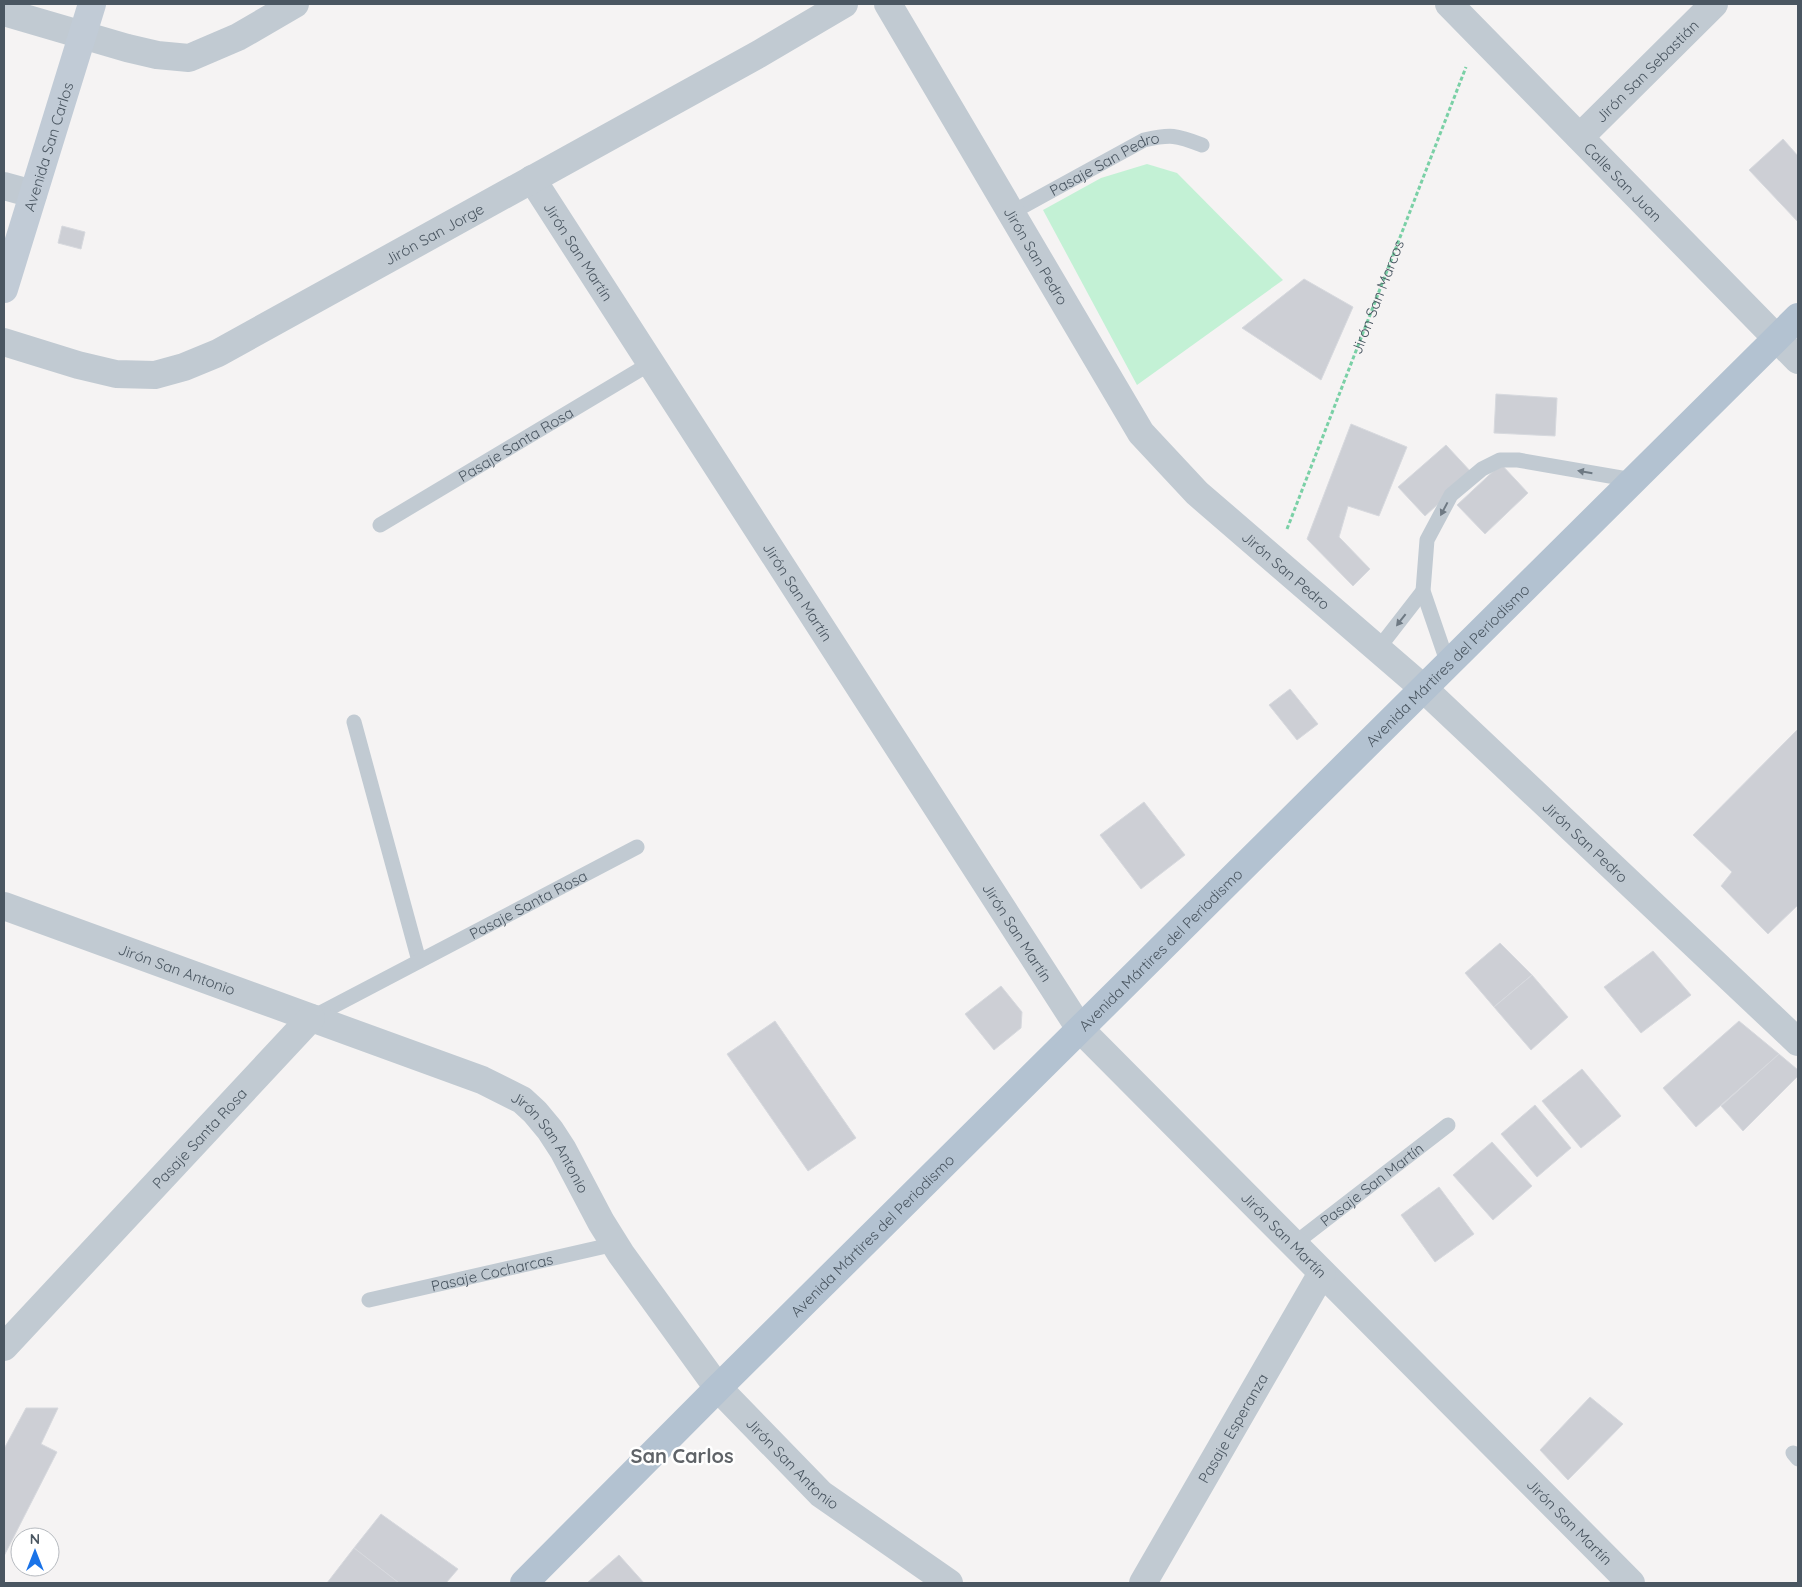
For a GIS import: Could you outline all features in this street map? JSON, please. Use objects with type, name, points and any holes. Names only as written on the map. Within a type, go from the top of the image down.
[{"type":"main road","name":"Avenida San Carlos","points":[[4,289],[92,4]]},
{"type":"main road","name":"Avenida Mártires del Periodismo","points":[[524,1583],[718,1388],[1798,317]]},
{"type":"street","points":[[4,12],[157,55],[189,58],[238,37],[295,4]]},
{"type":"street","name":"Jirón San Jorge","points":[[4,342],[78,365],[116,374],[155,375],[184,367],[218,353],[750,59],[844,4]]},
{"type":"street","name":"Jirón San Pedro","points":[[888,4],[1141,433],[1197,493],[1424,688],[1798,1042]]},
{"type":"street","name":"Jirón San Sebastián","points":[[1580,137],[1714,4]]},
{"type":"street","name":"Calle San Juan","points":[[1459,7],[1479,34],[1798,360]]},
{"type":"street","name":"Jirón San Martín","points":[[532,179],[1080,1029],[1631,1583]]},
{"type":"street","points":[[4,186],[33,194]]},
{"type":"street","name":"Jirón San Antonio","points":[[4,906],[482,1080],[522,1100],[550,1130],[615,1244],[655,1304],[718,1388],[821,1494],[949,1583]]},
{"type":"street","name":"Pasaje Santa Rosa","points":[[4,1347],[311,1018]]},
{"type":"street","name":"Pasaje Esperanza","points":[[1144,1583],[1322,1273]]},
{"type":"lane","name":"Pasaje San Pedro","points":[[1011,213],[1144,140],[1168,135],[1202,145]]},
{"type":"lane","name":"Pasaje Santa Rosa","points":[[380,525],[651,363]]},
{"type":"lane","points":[[1448,664],[1424,591],[1427,540],[1451,495],[1482,470],[1500,460],[1518,460],[1633,480]]},
{"type":"lane","points":[[1378,649],[1424,591]]},
{"type":"lane","points":[[354,722],[419,961]]},
{"type":"lane","name":"Pasaje Santa Rosa","points":[[311,1018],[637,847]]},
{"type":"lane","name":"Pasaje San Martín","points":[[1294,1244],[1448,1125]]},
{"type":"lane","name":"Pasaje Cocharcas","points":[[369,1300],[615,1244]]},
{"type":"path","name":"Jirón San Marcos","points":[[1275,560],[1479,34]]},
{"type":"green space","points":[[1147,164],[1177,173],[1283,280],[1137,385],[1043,210],[1101,178]]},
{"type":"building","points":[[1783,139],[1798,156],[1798,222],[1749,170]]},
{"type":"building","points":[[62,226],[85,232],[81,249],[58,243]]},
{"type":"building","points":[[1304,279],[1353,307],[1321,380],[1242,328]]},
{"type":"building","points":[[1496,394],[1557,398],[1555,436],[1494,433]]},
{"type":"building","points":[[1351,424],[1407,447],[1379,516],[1348,506],[1339,537],[1370,569],[1353,586],[1307,539]]},
{"type":"building","points":[[1446,445],[1472,473],[1425,516],[1398,487]]},
{"type":"building","points":[[1501,464],[1528,493],[1485,534],[1457,505]]},
{"type":"building","points":[[1290,689],[1318,724],[1297,740],[1269,705]]},
{"type":"building","points":[[1798,729],[1798,905],[1768,934],[1721,886],[1732,872],[1693,835]]},
{"type":"building","points":[[1144,802],[1185,855],[1141,889],[1100,835]]},
{"type":"building","points":[[1500,943],[1532,975],[1494,1007],[1465,973]]},
{"type":"building","points":[[1653,951],[1691,995],[1641,1033],[1604,987]]},
{"type":"building","points":[[1532,975],[1568,1017],[1531,1050],[1494,1007]]},
{"type":"building","points":[[1001,986],[1022,1012],[1021,1028],[994,1050],[965,1014]]},
{"type":"building","points":[[775,1021],[856,1138],[808,1171],[727,1054]]},
{"type":"building","points":[[1739,1021],[1779,1054],[1696,1127],[1663,1088]]},
{"type":"building","points":[[1779,1054],[1798,1070],[1798,1076],[1743,1131],[1721,1106]]},
{"type":"building","points":[[1582,1069],[1621,1116],[1581,1148],[1542,1101]]},
{"type":"building","points":[[1535,1105],[1571,1148],[1537,1177],[1501,1134]]},
{"type":"building","points":[[1492,1142],[1532,1186],[1493,1220],[1453,1175]]},
{"type":"building","points":[[1439,1187],[1474,1234],[1435,1262],[1401,1215]]},
{"type":"building","points":[[1590,1397],[1623,1424],[1568,1480],[1540,1450]]},
{"type":"building","points":[[26,1408],[58,1408],[41,1444],[57,1452],[19,1527],[10,1527],[10,1544],[4,1556],[4,1449]]},
{"type":"building","points":[[381,1514],[458,1569],[446,1583],[399,1583],[354,1548]]},
{"type":"building","points":[[354,1548],[399,1583],[327,1583]]},
{"type":"building","points":[[619,1555],[644,1583],[587,1583]]},
{"type":"district","name":"San Carlos","points":[[682,1455]]}]
